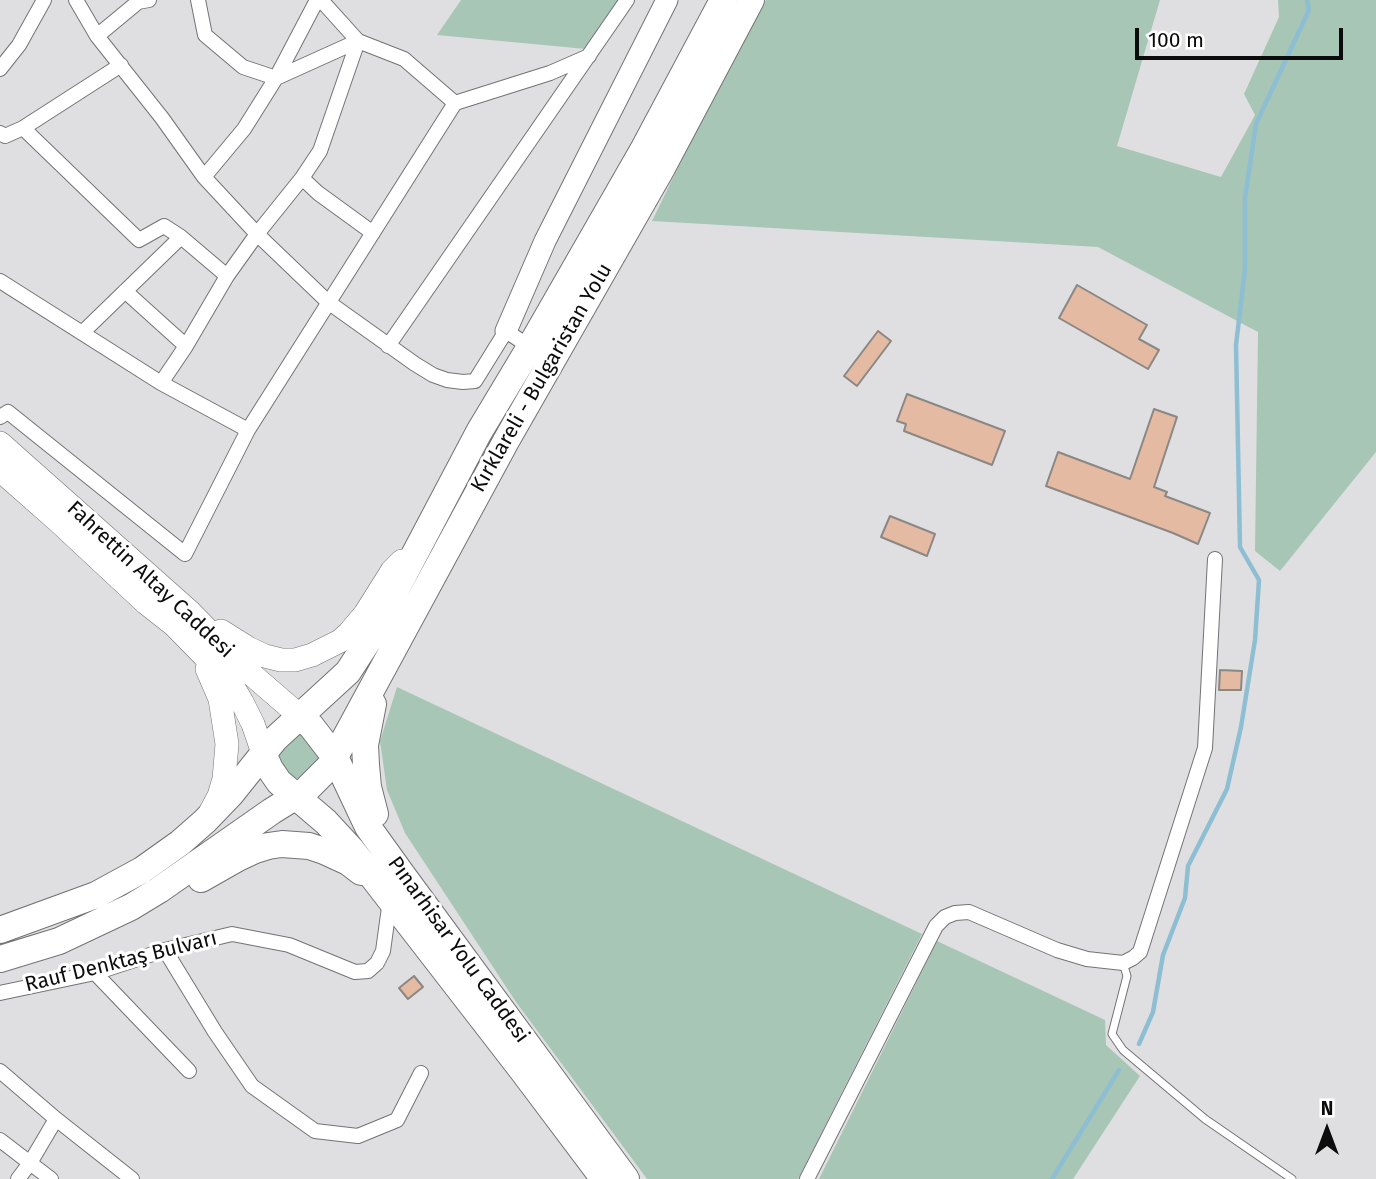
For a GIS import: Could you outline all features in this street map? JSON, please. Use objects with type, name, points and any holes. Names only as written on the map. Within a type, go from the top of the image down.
[{"type":"highway","name":"Kırklareli - Bulgaristan Yolu","points":[[301,717],[348,672],[372,635],[480,432],[643,150],[723,0]]},
{"type":"highway","name":"Kırklareli - Bulgaristan Yolu","points":[[335,757],[506,441],[655,180],[751,0]]},
{"type":"highway","points":[[377,677],[365,745],[368,787],[372,807],[401,873]]},
{"type":"highway","points":[[0,930],[73,905],[120,883],[161,857],[205,821],[275,738],[301,717]]},
{"type":"highway","name":"Pınarhisar Yolu Caddesi","points":[[301,717],[335,757],[368,827],[626,1179]]},
{"type":"highway","name":"Pınarhisar Yolu Caddesi","points":[[263,753],[279,782],[340,836],[604,1179]]},
{"type":"highway","points":[[296,797],[316,782],[335,757]]},
{"type":"highway","name":"Rauf Denktaş Bulvarı","points":[[0,959],[59,941],[131,907],[296,797]]},
{"type":"highway","points":[[59,941],[127,921],[238,858],[268,846],[282,844],[309,846],[338,857],[360,871],[390,899]]},
{"type":"main road","name":"Fahrettin Altay Caddesi","points":[[0,443],[181,618],[199,650],[235,690],[253,724],[263,753]]},
{"type":"main road","name":"Fahrettin Altay Caddesi","points":[[0,470],[301,717]]},
{"type":"main road","points":[[181,618],[265,656],[295,660],[312,655],[333,645],[349,633],[365,614],[392,571],[421,542]]},
{"type":"main road","points":[[181,618],[195,652],[211,675],[220,699],[227,744],[224,779],[219,796],[205,821]]},
{"type":"street","points":[[0,69],[19,45],[44,0]]},
{"type":"street","points":[[76,0],[97,36],[204,177],[257,234],[328,302],[388,346],[433,374],[447,380],[463,382],[475,381],[506,331],[545,241],[667,0]]},
{"type":"street","points":[[97,36],[138,2],[149,0]]},
{"type":"street","points":[[198,0],[205,36],[243,67],[276,78],[358,41]]},
{"type":"street","points":[[204,177],[244,130],[319,0],[358,41],[404,59],[454,103]]},
{"type":"street","points":[[388,346],[627,0]]},
{"type":"street","points":[[161,383],[227,276],[320,151],[358,41]]},
{"type":"street","points":[[0,417],[8,412],[185,554],[248,430],[454,103],[550,73],[589,56]]},
{"type":"street","points":[[0,133],[5,136],[23,128],[121,65]]},
{"type":"street","points":[[23,128],[139,240],[164,226],[227,276]]},
{"type":"street","points":[[302,178],[373,233]]},
{"type":"street","points":[[82,333],[181,237]]},
{"type":"street","points":[[0,281],[161,383],[248,430]]},
{"type":"street","points":[[125,291],[186,346]]},
{"type":"street","points":[[506,331],[530,346]]},
{"type":"street","points":[[807,1179],[936,926],[945,916],[969,912],[1058,950],[1087,959],[1123,963],[1140,952],[1205,748],[1215,559]]},
{"type":"street","name":"Rauf Denktaş Bulvarı","points":[[0,993],[95,973],[165,950],[232,934],[289,945],[355,972],[368,971],[377,963],[383,951],[390,899]]},
{"type":"street","points":[[165,950],[252,1086],[315,1131],[358,1136],[397,1119],[421,1073]]},
{"type":"street","points":[[95,973],[189,1071]]},
{"type":"street","points":[[0,1071],[132,1179]]},
{"type":"street","points":[[18,1179],[56,1119]]},
{"type":"street","points":[[0,1140],[51,1179]]},
{"type":"lane","points":[[1123,963],[1127,976],[1112,1034],[1122,1050],[1205,1119],[1292,1179]]},
{"type":"green space","points":[[461,0],[621,0],[586,49],[437,35]]},
{"type":"green space","points":[[766,0],[1160,0],[1117,146],[1221,177],[1255,115],[1244,94],[1279,17],[1278,0],[1376,0],[1376,452],[1280,571],[1255,551],[1258,332],[1098,247],[652,221],[721,79]]},
{"type":"green space","points":[[397,687],[922,934],[798,1179],[647,1179],[516,1002],[405,833],[387,790],[380,741]]},
{"type":"green space","points":[[297,733],[305,734],[321,759],[299,779],[285,775],[276,750]]},
{"type":"green space","points":[[937,941],[1105,1020],[1106,1045],[1140,1076],[1073,1179],[819,1179]]},
{"type":"building","points":[[1077,285],[1147,325],[1139,339],[1159,350],[1148,369],[1059,318]]},
{"type":"building","points":[[878,331],[891,341],[857,386],[844,376]]},
{"type":"building","points":[[907,394],[1005,431],[992,465],[904,431],[906,424],[897,421]]},
{"type":"building","points":[[1154,409],[1177,417],[1154,487],[1167,492],[1165,496],[1210,513],[1198,544],[1046,486],[1058,452],[1130,479]]},
{"type":"building","points":[[890,516],[935,534],[927,556],[881,537]]},
{"type":"building","points":[[1220,670],[1242,671],[1241,690],[1219,690]]},
{"type":"building","points":[[414,976],[423,987],[408,999],[399,988]]},
{"type":"waterway","points":[[1139,1044],[1153,1012],[1163,955],[1185,898],[1188,866],[1227,789],[1241,727],[1255,640],[1259,580],[1240,547],[1236,345],[1245,269],[1245,198],[1256,124],[1309,10],[1307,0]]},
{"type":"waterway","points":[[1052,1179],[1119,1070]]}]
